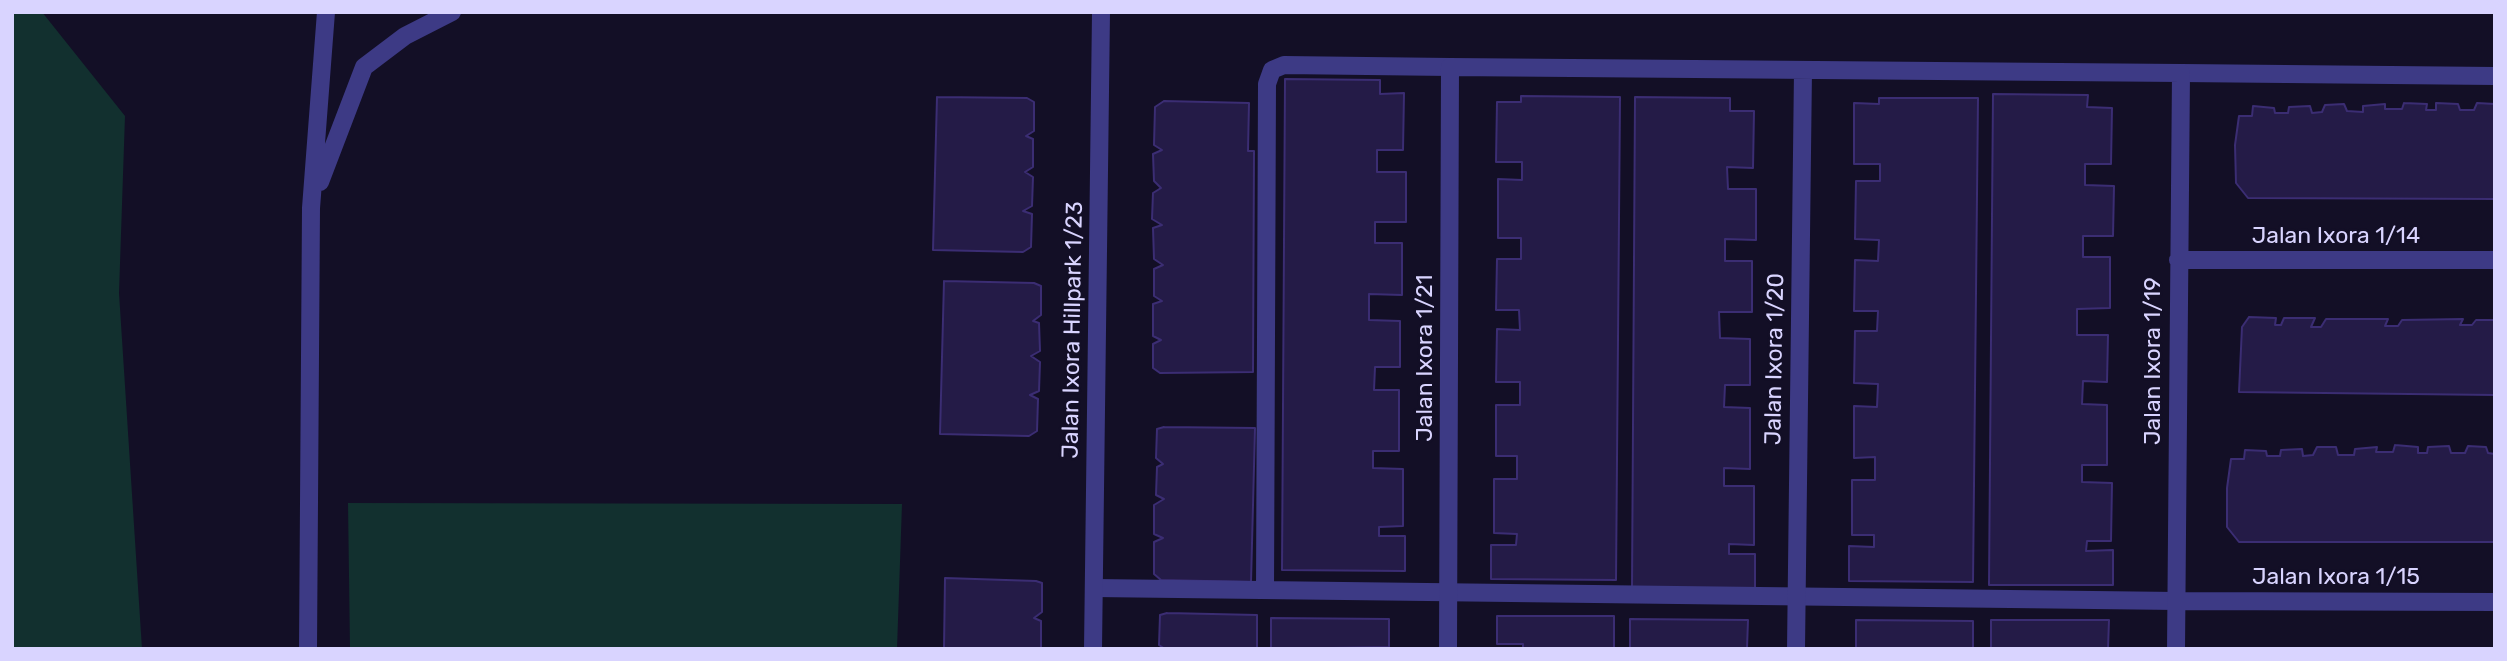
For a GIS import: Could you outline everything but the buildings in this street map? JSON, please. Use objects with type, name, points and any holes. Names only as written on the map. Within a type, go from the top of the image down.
[{"type":"street","points":[[308,649],[311,208],[326,12]]},
{"type":"street","points":[[311,208],[364,67],[405,36],[452,12]]},
{"type":"street","name":"Jalan Ixora Hillpark 1/23","points":[[1093,649],[1101,12]]},
{"type":"street","points":[[1265,590],[1266,98],[1272,69],[1284,65],[2495,76]]},
{"type":"street","name":"Jalan Ixora 1/21","points":[[1448,649],[1450,67]]},
{"type":"street","name":"Jalan Ixora 1/20","points":[[1796,649],[1803,70]]},
{"type":"street","name":"Jalan Ixora 1/19","points":[[2176,649],[2181,73]]},
{"type":"street","name":"Jalan Ixora 1/14","points":[[2178,260],[2495,260]]},
{"type":"street","name":"Jalan Ixora 1/15","points":[[1094,588],[2177,601],[2495,602]]},
{"type":"green space","points":[[12,12],[42,12],[125,116],[119,293],[142,649],[12,649]]},
{"type":"green space","points":[[348,503],[902,504],[897,649],[350,649]]}]
